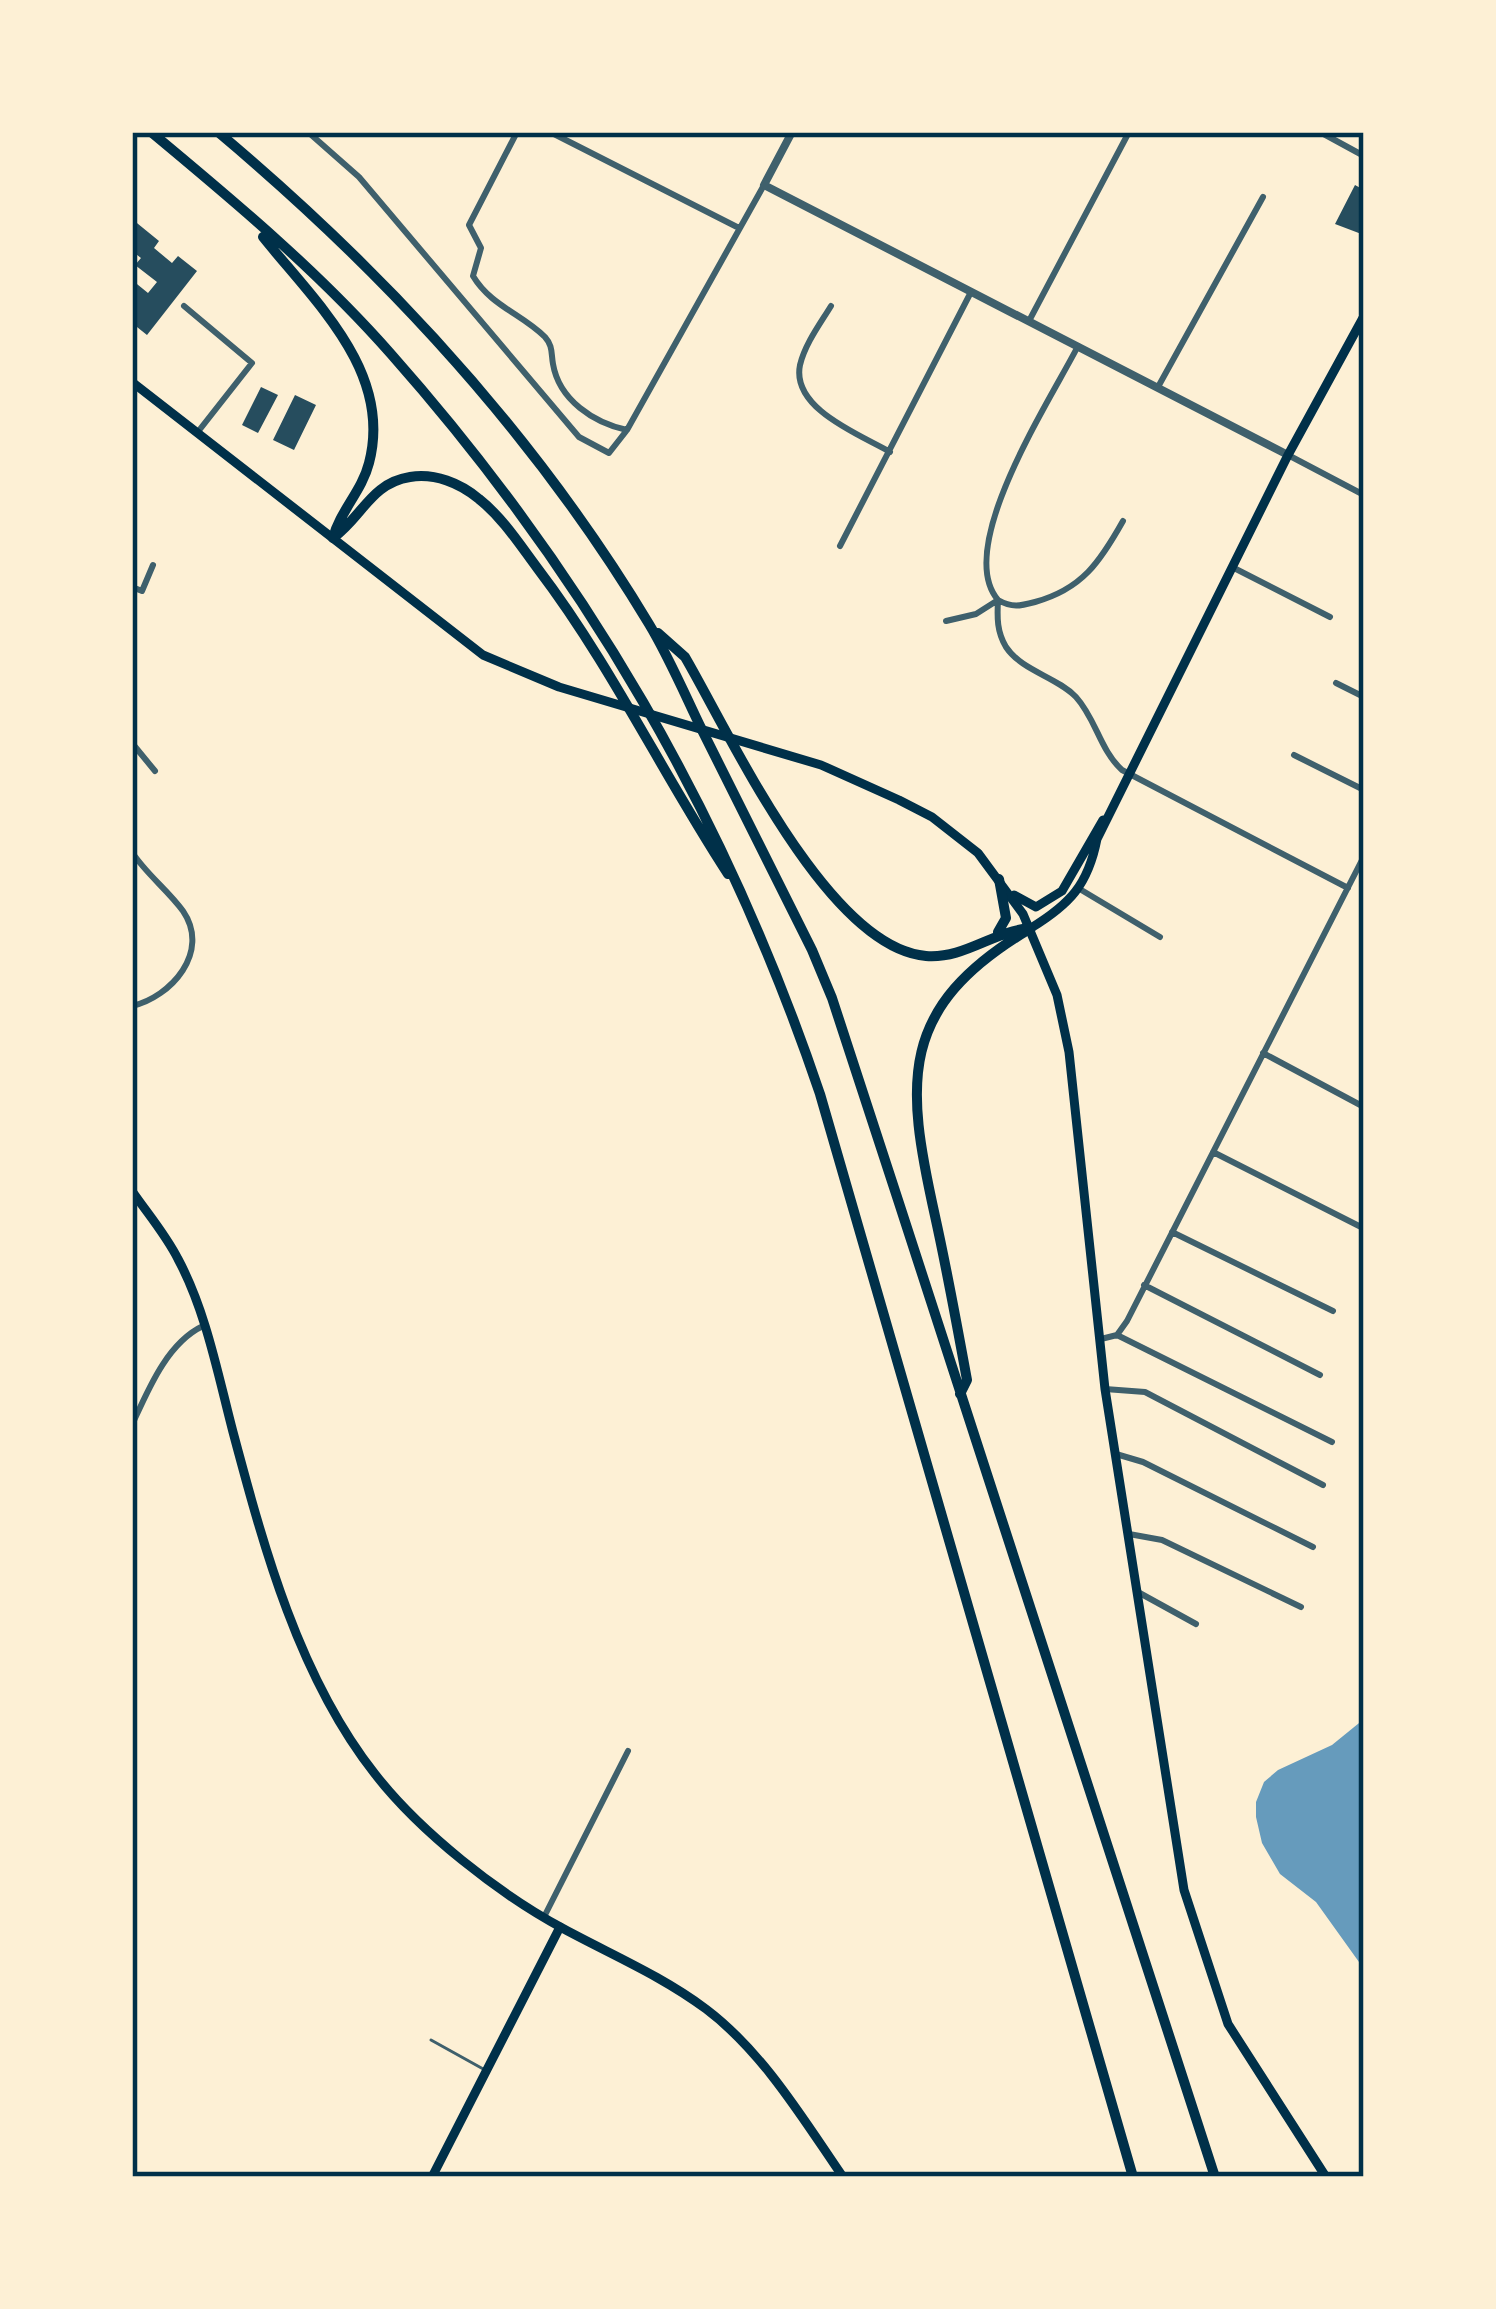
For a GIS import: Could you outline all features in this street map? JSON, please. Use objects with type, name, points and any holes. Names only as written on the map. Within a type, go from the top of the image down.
[{"type":"highway","points":[[151,132],[320,281],[389,352],[523,516],[647,704],[700,800],[794,1017],[860,1223],[1132,2177]]},
{"type":"highway","points":[[218,132],[333,233],[477,385],[541,464],[651,626],[825,982],[1215,2177]]},
{"type":"highway","points":[[242,210],[344,340],[362,370],[370,397],[374,429],[370,458],[362,484],[333,538]]},
{"type":"highway","points":[[333,538],[375,492],[403,479],[438,478],[479,499],[500,519],[602,659],[692,820],[746,901]]},
{"type":"highway","points":[[651,626],[685,657],[781,824],[825,887],[860,924],[894,948],[926,956],[959,954],[1007,930],[1031,928]]},
{"type":"highway","points":[[994,936],[1006,918],[1000,879]]},
{"type":"highway","points":[[960,1394],[967,1379],[918,1141],[917,1068],[935,1014],[953,988],[988,954],[1031,928]]},
{"type":"main road","points":[[1031,928],[1069,903],[1078,888],[1129,774],[1288,455],[1364,316]]},
{"type":"main road","points":[[132,382],[483,655],[573,691],[821,765],[932,817],[979,853],[1010,892],[1031,928],[1057,995],[1069,1052],[1106,1389],[1184,1890],[1228,2024],[1326,2177]]},
{"type":"main road","points":[[1010,892],[1036,907],[1058,895],[1099,822],[1108,818]]},
{"type":"main road","points":[[132,1192],[180,1262],[285,1601],[311,1667],[344,1728],[393,1795],[481,1875],[560,1927],[668,1983],[709,2011],[786,2095],[844,2177]]},
{"type":"main road","points":[[432,2177],[560,1927]]},
{"type":"street","points":[[308,132],[359,177],[579,437],[609,453],[627,430],[792,132]]},
{"type":"street","points":[[517,132],[470,225],[481,248],[472,276],[492,301],[547,340],[553,367],[580,409],[599,422],[627,430]]},
{"type":"street","points":[[550,132],[740,228]]},
{"type":"street","points":[[1029,321],[1129,132]]},
{"type":"street","points":[[1320,132],[1364,156]]},
{"type":"street","points":[[764,184],[1364,495]]},
{"type":"street","points":[[1157,387],[1263,197]]},
{"type":"street","points":[[840,546],[971,292]]},
{"type":"street","points":[[184,306],[252,363],[197,433]]},
{"type":"street","points":[[831,306],[800,365],[803,389],[826,414],[890,452]]},
{"type":"street","points":[[1078,346],[992,521],[986,567],[1007,648],[1074,695],[1108,754],[1129,774],[1348,888]]},
{"type":"street","points":[[946,621],[976,614],[998,601],[1022,605],[1074,587],[1095,568],[1123,521]]},
{"type":"street","points":[[132,587],[142,591],[153,565]]},
{"type":"street","points":[[1232,567],[1330,617]]},
{"type":"street","points":[[1336,683],[1364,697]]},
{"type":"street","points":[[132,742],[155,771]]},
{"type":"street","points":[[1294,755],[1364,790]]},
{"type":"street","points":[[132,852],[182,910],[190,928],[189,957],[174,984],[162,995],[132,1006]]},
{"type":"street","points":[[1117,1335],[1364,856]]},
{"type":"street","points":[[1078,888],[1160,937]]},
{"type":"street","points":[[1263,1053],[1364,1107]]},
{"type":"street","points":[[1213,1152],[1363,1228]]},
{"type":"street","points":[[1172,1232],[1333,1311]]},
{"type":"street","points":[[1144,1285],[1320,1375]]},
{"type":"street","points":[[132,1425],[169,1354],[190,1332],[203,1326]]},
{"type":"street","points":[[1101,1339],[1117,1335],[1332,1442]]},
{"type":"street","points":[[1106,1389],[1145,1391],[1323,1485]]},
{"type":"street","points":[[1115,1454],[1143,1462],[1313,1547]]},
{"type":"street","points":[[1127,1534],[1162,1540],[1301,1607]]},
{"type":"street","points":[[1136,1591],[1196,1624]]},
{"type":"street","points":[[544,1917],[628,1751]]},
{"type":"lane","points":[[431,2040],[486,2071]]},
{"type":"water","points":[[1364,1719],[1364,1969],[1316,1902],[1280,1874],[1262,1843],[1256,1802],[1264,1782],[1278,1770],[1332,1745]]},
{"type":"building","points":[[1355,185],[1364,190],[1364,235],[1335,224]]},
{"type":"building","points":[[132,219],[159,241],[154,248],[172,263],[178,256],[197,271],[147,335],[132,323],[132,280],[148,293],[157,282],[135,265],[141,258],[132,251]]},
{"type":"building","points":[[261,387],[278,395],[258,433],[242,425]]},
{"type":"building","points":[[295,395],[316,405],[294,450],[273,440]]}]
